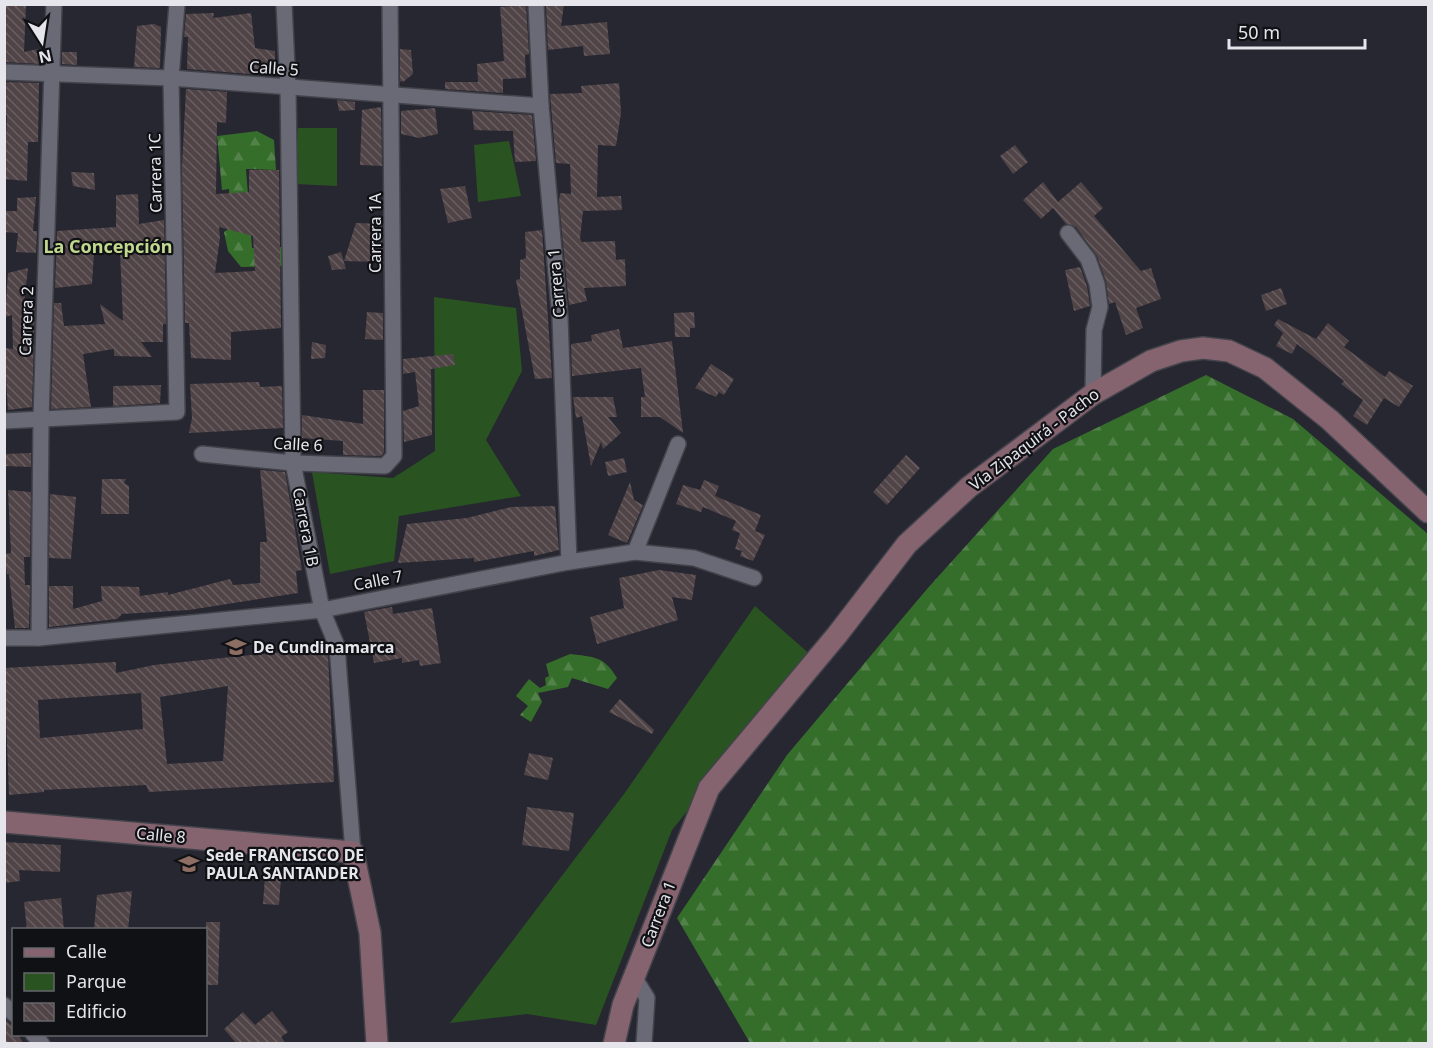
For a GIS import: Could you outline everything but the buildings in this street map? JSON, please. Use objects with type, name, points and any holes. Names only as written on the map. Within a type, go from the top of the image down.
[{"type":"main road","name":"Vía Zipaquirá - Pacho","points":[[709,788],[837,634],[907,544],[969,487],[1093,393],[1151,361],[1181,351],[1203,348],[1229,351],[1265,368],[1330,420],[1428,512]]},
{"type":"main road","name":"Carrera 1","points":[[614,1044],[634,977],[709,788]]},
{"type":"main road","name":"Calle 8","points":[[4,822],[353,852]]},
{"type":"main road","name":"Carrera 1B","points":[[353,852],[370,933],[376,1044]]},
{"type":"street","name":"Carrera 2","points":[[39,639],[41,420],[54,4]]},
{"type":"street","name":"Carrera 1C","points":[[41,420],[177,412],[171,78],[177,4]]},
{"type":"street","name":"Carrera 1B","points":[[284,4],[288,87],[293,462],[322,610],[337,646],[353,852]]},
{"type":"street","name":"Carrera 1A","points":[[390,4],[394,456],[391,461]]},
{"type":"street","name":"Carrera 1","points":[[536,4],[541,106],[560,318],[569,562]]},
{"type":"street","name":"Calle 5","points":[[4,72],[171,78],[541,106]]},
{"type":"street","points":[[1068,233],[1088,259],[1097,284],[1100,307],[1094,330],[1093,393]]},
{"type":"street","points":[[4,421],[41,420]]},
{"type":"street","points":[[635,552],[678,444]]},
{"type":"street","name":"Calle 6","points":[[202,454],[293,462],[385,466],[391,461]]},
{"type":"street","name":"Calle 7","points":[[4,638],[39,639],[322,610],[569,562],[635,552],[694,558],[754,578]]},
{"type":"street","points":[[634,977],[647,998],[644,1044]]},
{"type":"green space","points":[[298,128],[337,128],[337,186],[295,184]]},
{"type":"green space","points":[[257,131],[274,140],[276,170],[246,169],[252,248],[282,247],[282,266],[241,267],[228,251],[224,232],[231,227],[229,189],[222,190],[217,136]]},
{"type":"green space","points":[[509,141],[521,196],[478,202],[474,145]]},
{"type":"green space","points":[[434,297],[516,308],[522,371],[486,440],[521,496],[399,516],[394,561],[330,574],[312,472],[393,478],[435,451]]},
{"type":"green space","points":[[1206,375],[1293,419],[1428,534],[1428,1043],[750,1043],[677,918],[787,755],[927,589],[1053,449]]},
{"type":"green space","points":[[755,606],[812,656],[672,830],[596,1025],[527,1014],[450,1023],[624,794]]},
{"type":"green space","points":[[570,654],[598,659],[608,665],[617,678],[608,689],[572,678],[568,687],[538,693],[542,702],[531,722],[520,715],[528,706],[516,696],[529,679],[540,688],[546,685],[545,678],[549,676],[546,664]]},
{"type":"place","name":"De Cundinamarca","points":[[236,647]]},
{"type":"place","name":"Sede FRANCISCO DE PAULA SANTANDER","points":[[189,864]]},
{"type":"district","name":"La Concepción","points":[[108,247]]}]
